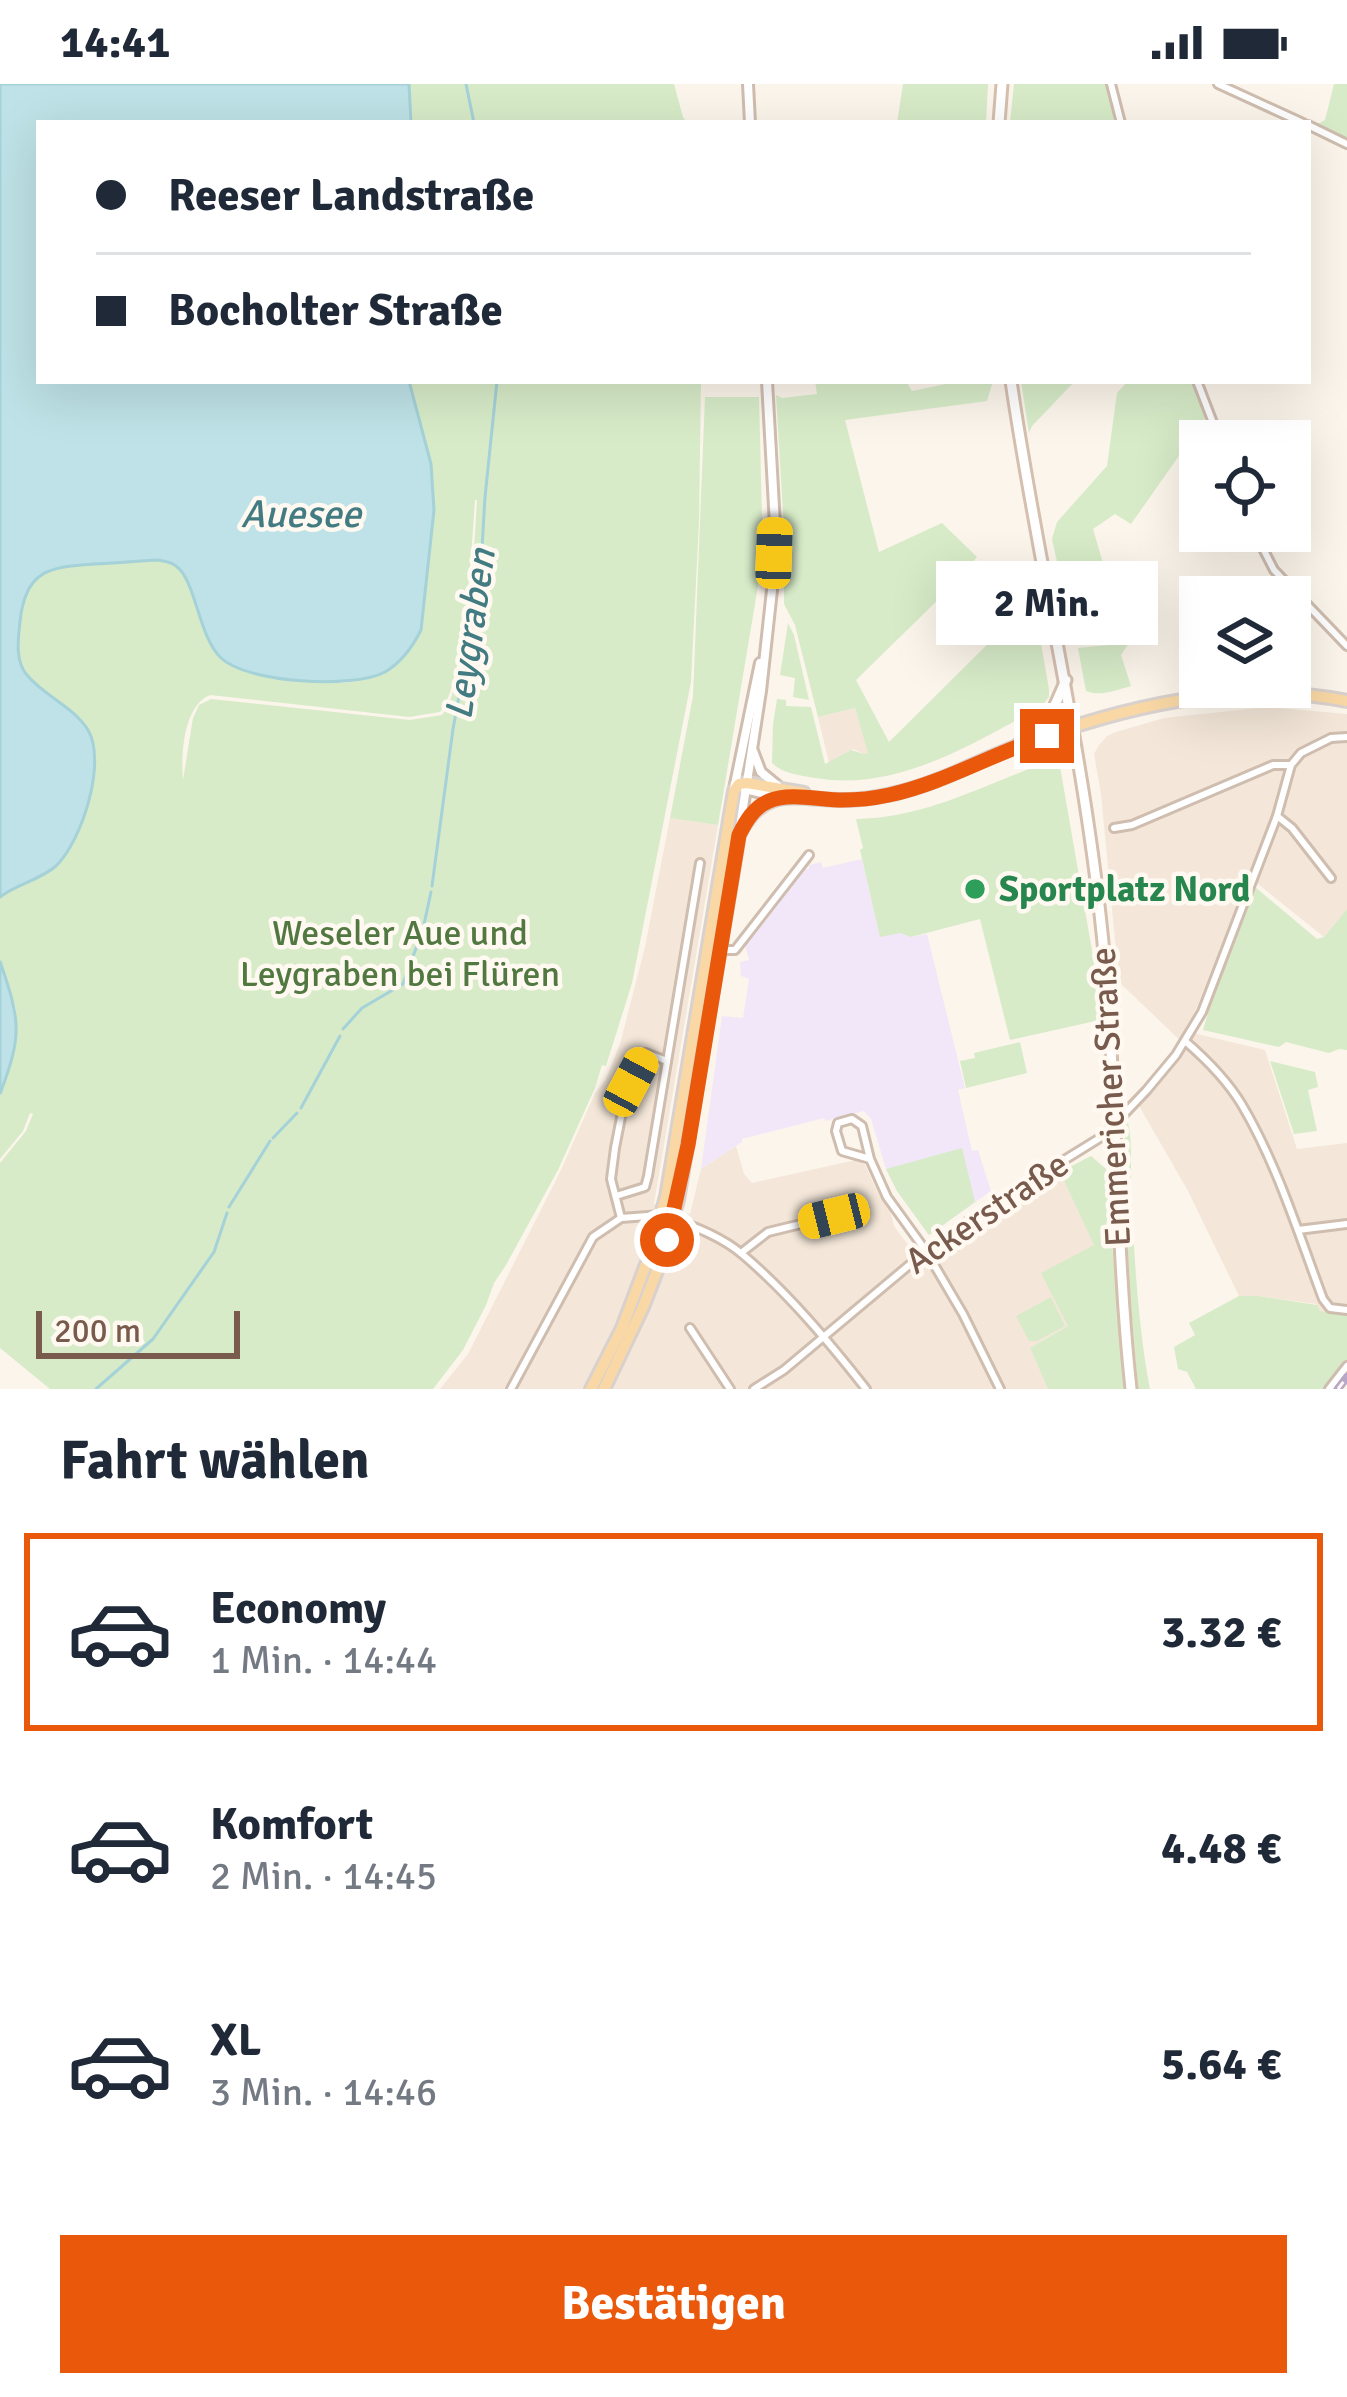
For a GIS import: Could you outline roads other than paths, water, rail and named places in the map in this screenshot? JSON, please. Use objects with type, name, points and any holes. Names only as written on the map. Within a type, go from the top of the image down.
[{"type":"main road","points":[[999,120],[1002,84]]},
{"type":"main road","name":"Emmericher Straße","points":[[1011,384],[1091,833],[1110,1008],[1131,1389]]},
{"type":"main road","points":[[1014,747],[1052,714],[1066,680]]},
{"type":"main road","points":[[591,1389],[622,1328],[667,1217],[740,785],[849,800],[885,796],[920,787],[1075,726],[1150,705],[1234,694],[1297,694],[1347,701]]},
{"type":"main road","points":[[604,1389],[644,1306],[688,1145],[739,835],[756,808],[780,792]]},
{"type":"street","points":[[748,84],[750,120]]},
{"type":"street","points":[[1111,84],[1119,120]]},
{"type":"street","points":[[1218,84],[1297,120]]},
{"type":"street","points":[[1311,126],[1347,144]]},
{"type":"street","points":[[739,835],[740,785],[773,581],[775,525],[767,384]]},
{"type":"street","points":[[1198,384],[1212,420]]},
{"type":"street","points":[[1265,552],[1274,570],[1347,646]]},
{"type":"street","points":[[740,785],[761,691],[765,637]]},
{"type":"street","points":[[1114,828],[1132,825],[1273,765],[1291,765],[1301,753],[1331,738],[1347,737]]},
{"type":"street","points":[[752,744],[761,772],[780,792]]},
{"type":"street","name":"Ackerstraße","points":[[754,1389],[784,1370],[926,1251],[1102,1136],[1146,1090],[1202,1012],[1291,765]]},
{"type":"street","points":[[1276,816],[1292,828],[1331,878]]},
{"type":"street","points":[[720,950],[735,950],[809,855]]},
{"type":"street","points":[[616,1196],[645,1187],[700,863]]},
{"type":"street","points":[[1185,1041],[1241,1103],[1323,1299],[1330,1308],[1347,1310]]},
{"type":"street","points":[[621,1218],[612,1172],[624,1102],[646,1053],[668,1061]]},
{"type":"street","points":[[870,1159],[842,1151],[838,1123],[860,1122],[887,1197],[926,1251],[1000,1389]]},
{"type":"street","points":[[741,1253],[760,1235],[834,1216]]},
{"type":"street","points":[[511,1389],[593,1237],[621,1218],[667,1217],[700,1229],[741,1253],[824,1337],[866,1389]]},
{"type":"street","points":[[1298,1230],[1347,1224]]},
{"type":"street","points":[[690,1328],[730,1389]]},
{"type":"street","points":[[1329,1389],[1347,1366]]},
{"type":"water","name":"Auesee","points":[[0,84],[409,84],[411,120],[36,120],[36,384],[410,384],[431,464],[434,510],[421,630],[397,663],[370,677],[301,681],[234,666],[213,648],[183,573],[167,562],[64,567],[34,582],[23,605],[18,643],[21,664],[34,682],[88,730],[95,761],[93,781],[83,820],[66,854],[50,871],[0,897]]},
{"type":"water","points":[[0,961],[16,1027],[13,1056],[0,1094]]},
{"type":"waterway","name":"Leygraben","points":[[466,84],[473,120]]},
{"type":"waterway","name":"Leygraben","points":[[432,886],[453,729],[480,582],[497,384]]},
{"type":"waterway","name":"Leygraben","points":[[343,1029],[362,1008],[403,984],[431,892]]},
{"type":"waterway","name":"Leygraben","points":[[301,1108],[340,1036]]},
{"type":"waterway","name":"Leygraben","points":[[273,1138],[297,1113]]},
{"type":"waterway","name":"Leygraben","points":[[229,1207],[270,1141]]},
{"type":"waterway","name":"Leygraben","points":[[96,1389],[153,1339],[214,1252],[227,1213]]},
{"type":"railway","points":[[1338,1389],[1347,1377]]},
{"type":"place","name":"Sportplatz Nord","points":[[975,889]]},
{"type":"park label","name":"Weseler Aue und Leygraben bei Flüren","points":[[400,954]]}]
